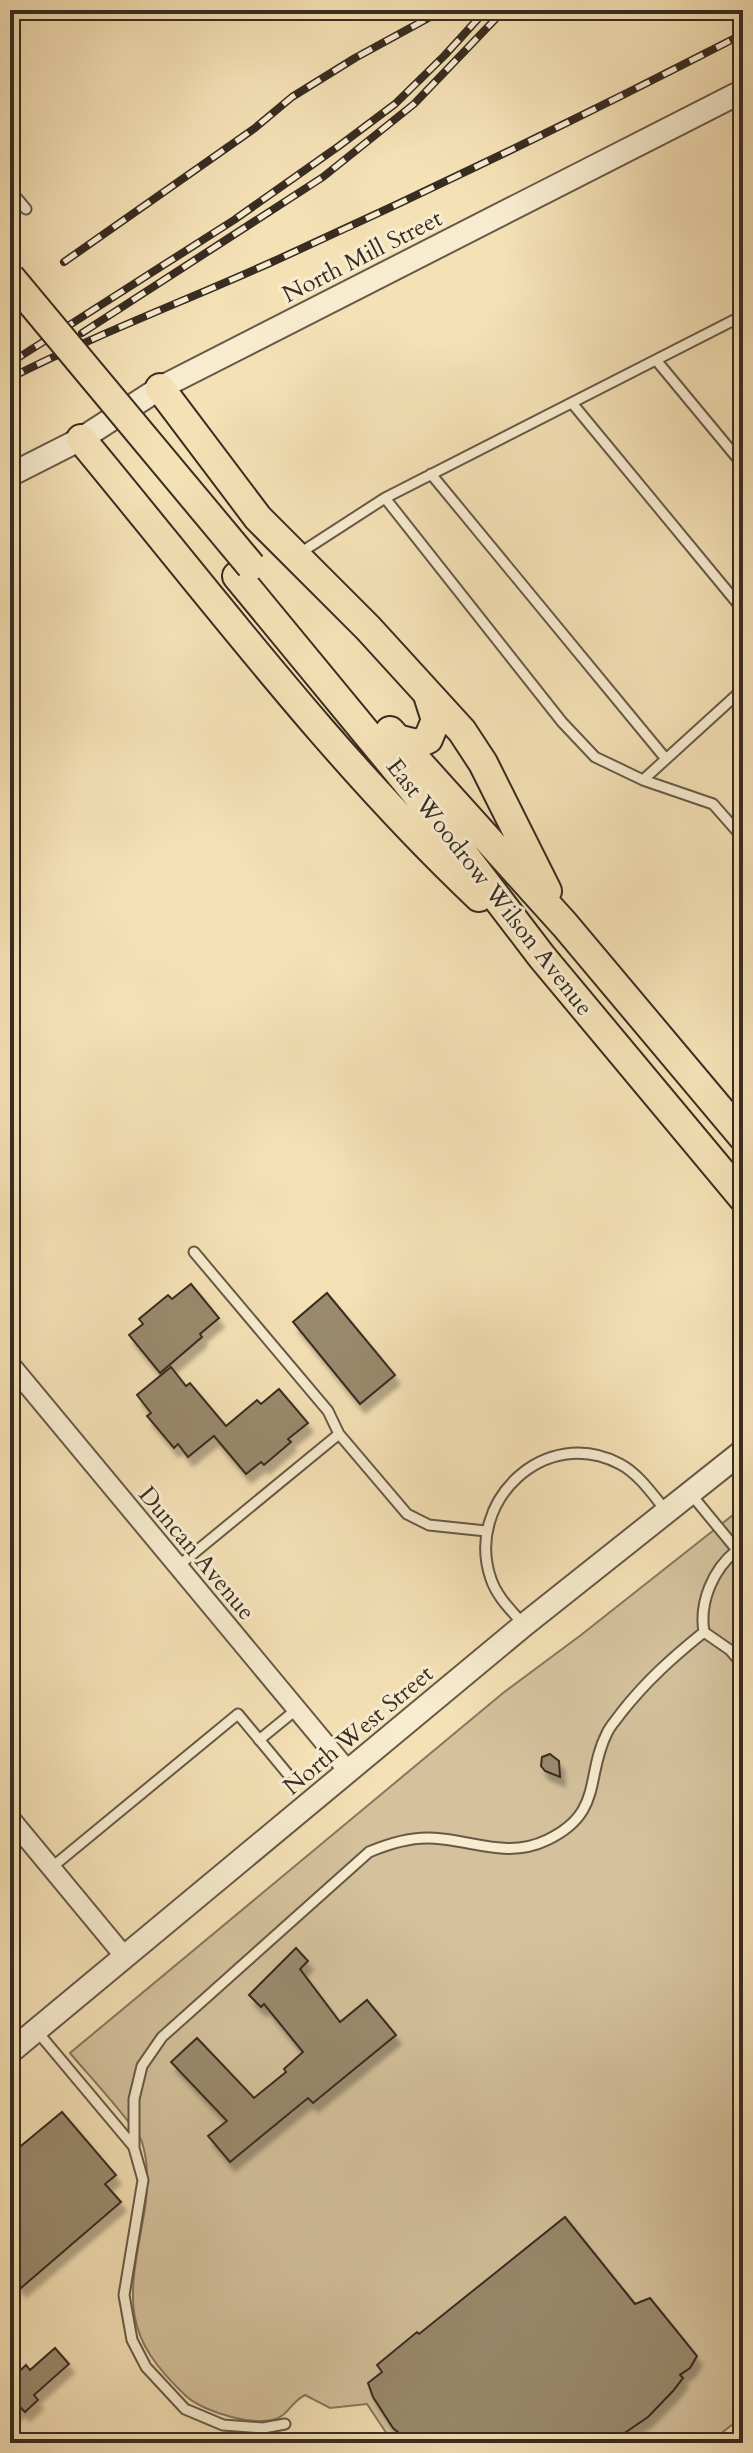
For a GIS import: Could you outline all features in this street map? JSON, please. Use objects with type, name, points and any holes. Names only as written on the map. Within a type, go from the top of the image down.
[{"type":"main road","points":[[10,277],[244,571]]},
{"type":"main road","points":[[10,305],[244,571]]},
{"type":"main road","points":[[160,388],[258,518],[297,555],[462,731],[483,763],[565,925]]},
{"type":"main road","points":[[81,439],[291,693],[422,843],[542,957]]},
{"type":"main road","name":"East Woodrow Wilson Avenue","points":[[244,571],[565,925],[743,1137]]},
{"type":"main road","name":"East Woodrow Wilson Avenue","points":[[244,571],[542,957],[743,1198]]},
{"type":"main road","points":[[397,739],[417,744],[428,739],[436,720],[428,695]]},
{"type":"street","name":"North Mill Street","points":[[10,475],[81,439],[160,388],[743,91]]},
{"type":"street","name":"Duncan Avenue","points":[[10,1364],[349,1772]]},
{"type":"street","name":"North West Street","points":[[10,2052],[524,1625],[743,1451]]},
{"type":"street","points":[[10,1818],[125,1957]]},
{"type":"lane","points":[[10,190],[26,209]]},
{"type":"lane","points":[[297,555],[385,498],[738,318],[743,320]]},
{"type":"lane","points":[[656,360],[743,465]]},
{"type":"lane","points":[[572,403],[743,610]]},
{"type":"lane","points":[[431,474],[666,759]]},
{"type":"lane","points":[[385,498],[562,722],[595,757],[643,780],[713,804],[743,838]]},
{"type":"lane","points":[[643,780],[743,689]]},
{"type":"lane","points":[[194,1252],[328,1411],[339,1434],[412,1518],[434,1526],[486,1531]]},
{"type":"lane","points":[[177,1567],[339,1434]]},
{"type":"lane","points":[[524,1625],[500,1597],[490,1577],[486,1555],[486,1531],[497,1505],[514,1480],[544,1460],[568,1454],[594,1455],[619,1463],[633,1473],[667,1512]]},
{"type":"lane","points":[[690,1493],[737,1550],[724,1561],[715,1575],[702,1618],[704,1632],[730,1650],[743,1665]]},
{"type":"lane","points":[[285,2424],[263,2428],[223,2425],[185,2409],[146,2367],[132,2340],[124,2295],[143,2180],[134,2148],[137,2080],[142,2066],[162,2037],[369,1852],[388,1844],[429,1838],[495,1849],[515,1849],[537,1845],[564,1829],[588,1802],[607,1732],[662,1665],[704,1632]]},
{"type":"lane","points":[[259,1740],[297,1709]]},
{"type":"lane","points":[[51,1868],[238,1714],[287,1773]]},
{"type":"lane","points":[[36,2030],[134,2148]]},
{"type":"shaded area","points":[[743,1507],[743,2416],[709,2443],[393,2443],[367,2404],[330,2408],[305,2395],[283,2415],[262,2421],[233,2418],[194,2402],[165,2374],[150,2354],[134,2316],[134,2273],[147,2191],[142,2142],[70,2053],[503,1693]]},
{"type":"building","points":[[191,1284],[219,1318],[160,1373],[129,1335],[143,1324],[139,1319],[168,1295],[172,1299]]},
{"type":"building","points":[[327,1293],[395,1375],[360,1404],[293,1322]]},
{"type":"building","points":[[171,1367],[186,1386],[190,1383],[226,1426],[257,1400],[261,1404],[279,1389],[308,1423],[264,1465],[261,1462],[246,1474],[214,1436],[188,1457],[178,1444],[174,1448],[147,1416],[151,1413],[137,1395]]},
{"type":"building","points":[[550,1754],[559,1761],[560,1777],[541,1766],[542,1757]]},
{"type":"building","points":[[296,1948],[308,1961],[300,1969],[340,2022],[367,2000],[396,2035],[313,2103],[308,2098],[230,2162],[208,2136],[227,2121],[171,2062],[197,2038],[254,2098],[286,2072],[284,2069],[303,2052],[264,2004],[261,2007],[249,1995]]},
{"type":"building","points":[[62,2112],[116,2175],[105,2184],[121,2202],[21,2288],[10,2275],[10,2155]]},
{"type":"building","points":[[565,2217],[635,2304],[650,2298],[697,2356],[690,2368],[680,2375],[683,2378],[648,2417],[610,2443],[516,2443],[510,2437],[498,2443],[494,2437],[486,2443],[411,2443],[393,2428],[373,2397],[368,2383],[382,2372],[377,2365]]},
{"type":"building","points":[[55,2348],[69,2364],[34,2395],[38,2400],[25,2412],[20,2407],[10,2416],[10,2380],[26,2365],[30,2370]]},
{"type":"railway","points":[[64,262],[255,128],[292,97],[443,10]]},
{"type":"railway","points":[[10,363],[234,220],[339,146],[395,104],[486,10]]},
{"type":"railway","points":[[82,333],[323,177],[414,104],[504,10]]},
{"type":"railway","points":[[10,378],[391,207],[743,34]]}]
